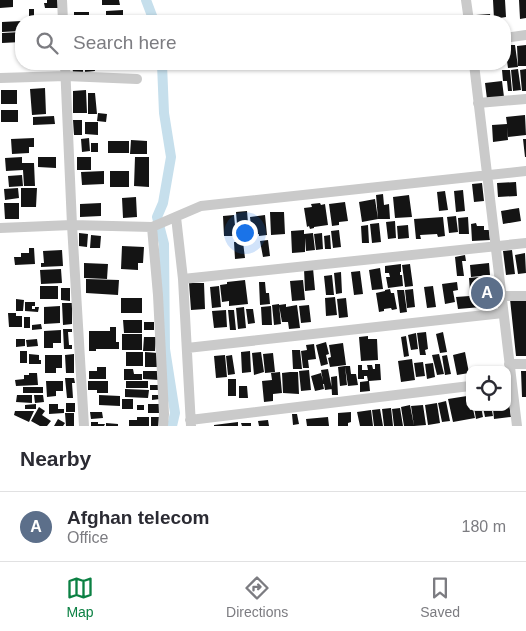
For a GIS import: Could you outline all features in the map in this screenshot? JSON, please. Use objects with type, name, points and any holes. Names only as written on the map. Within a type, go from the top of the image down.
[{"type":"street","points":[[62,0],[63,15]]},
{"type":"street","points":[[466,0],[468,15]]},
{"type":"street","points":[[511,37],[526,35]]},
{"type":"street","points":[[66,70],[72,225],[84,426]]},
{"type":"street","points":[[475,70],[509,364],[526,364]]},
{"type":"street","points":[[0,78],[66,76],[137,79]]},
{"type":"street","points":[[478,103],[526,99]]},
{"type":"street","points":[[0,219],[0,228],[72,225],[152,227],[201,206],[526,171]]},
{"type":"street","points":[[176,217],[184,280],[191,423],[466,387]]},
{"type":"street","points":[[152,227],[163,384],[163,426]]},
{"type":"street","points":[[184,280],[526,242]]},
{"type":"street","points":[[501,296],[526,296]]},
{"type":"street","points":[[187,348],[503,313]]},
{"type":"street","points":[[511,394],[516,426]]},
{"type":"building","points":[[0,0],[13,0],[13,7],[0,8]]},
{"type":"building","points":[[47,0],[58,0],[59,8],[45,8],[44,3],[47,3]]},
{"type":"building","points":[[102,0],[119,0],[120,5],[102,5]]},
{"type":"building","points":[[493,0],[505,0],[506,15],[494,15]]},
{"type":"building","points":[[519,0],[526,0],[526,18],[520,19]]},
{"type":"building","points":[[29,9],[34,9],[34,15],[29,15]]},
{"type":"building","points":[[123,10],[123,15],[106,15],[106,11]]},
{"type":"building","points":[[74,12],[89,12],[89,15],[74,15]]},
{"type":"building","points":[[15,21],[15,31],[2,32],[2,22]]},
{"type":"building","points":[[15,32],[15,42],[2,43],[2,33]]},
{"type":"building","points":[[511,45],[515,45],[518,67],[511,68]]},
{"type":"building","points":[[526,45],[526,66],[518,66],[517,46]]},
{"type":"building","points":[[518,69],[521,90],[513,91],[511,70]]},
{"type":"building","points":[[526,69],[526,91],[522,91],[520,70]]},
{"type":"building","points":[[73,70],[83,70],[83,72],[73,72]]},
{"type":"building","points":[[502,70],[510,70],[512,91],[508,91],[507,81],[503,81]]},
{"type":"building","points":[[502,81],[504,97],[487,99],[485,83]]},
{"type":"building","points":[[45,88],[46,114],[32,115],[30,89]]},
{"type":"building","points":[[1,90],[17,90],[17,104],[1,104]]},
{"type":"building","points":[[86,90],[87,113],[73,113],[73,91]]},
{"type":"building","points":[[88,93],[95,93],[97,114],[88,114]]},
{"type":"building","points":[[1,110],[18,110],[18,122],[1,122]]},
{"type":"building","points":[[98,113],[107,114],[106,122],[97,121]]},
{"type":"building","points":[[525,115],[526,135],[508,137],[507,127],[508,140],[493,142],[492,125],[507,124],[506,117]]},
{"type":"building","points":[[54,116],[55,124],[33,125],[33,117]]},
{"type":"building","points":[[73,120],[82,120],[82,135],[74,135]]},
{"type":"building","points":[[85,122],[98,122],[98,135],[85,134]]},
{"type":"building","points":[[34,138],[34,147],[29,147],[29,153],[12,154],[11,139]]},
{"type":"building","points":[[89,138],[90,151],[82,152],[81,139]]},
{"type":"building","points":[[523,139],[526,139],[526,157],[525,157]]},
{"type":"building","points":[[131,140],[147,141],[147,154],[130,154]]},
{"type":"building","points":[[108,141],[129,141],[129,153],[108,153]]},
{"type":"building","points":[[91,143],[98,143],[98,152],[91,152]]},
{"type":"building","points":[[22,157],[22,163],[34,163],[35,186],[24,186],[23,170],[6,171],[5,158]]},
{"type":"building","points":[[38,157],[56,157],[56,168],[38,167]]},
{"type":"building","points":[[77,157],[91,157],[91,170],[77,170]]},
{"type":"building","points":[[135,157],[149,157],[149,187],[134,186]]},
{"type":"building","points":[[104,171],[104,184],[82,185],[81,172]]},
{"type":"building","points":[[110,171],[129,171],[129,187],[110,187]]},
{"type":"building","points":[[22,175],[23,186],[9,187],[8,176]]},
{"type":"building","points":[[516,182],[517,196],[498,197],[497,183]]},
{"type":"building","points":[[482,183],[484,201],[474,202],[472,184]]},
{"type":"building","points":[[18,188],[19,198],[5,200],[4,189]]},
{"type":"building","points":[[21,188],[37,188],[36,207],[21,207]]},
{"type":"building","points":[[463,190],[465,211],[456,212],[454,191]]},
{"type":"building","points":[[445,191],[448,210],[439,211],[437,192]]},
{"type":"building","points":[[383,194],[384,205],[389,204],[390,219],[378,219],[376,195]]},
{"type":"building","points":[[409,195],[412,217],[395,218],[393,197]]},
{"type":"building","points":[[136,197],[137,217],[123,218],[122,198]]},
{"type":"building","points":[[375,199],[378,219],[362,222],[359,202]]},
{"type":"building","points":[[345,202],[348,221],[339,222],[339,225],[332,226],[329,204]]},
{"type":"building","points":[[4,203],[19,203],[19,219],[5,219]]},
{"type":"building","points":[[101,203],[101,216],[80,217],[80,204]]},
{"type":"building","points":[[320,203],[321,205],[325,204],[328,225],[310,229],[309,226],[307,227],[304,208],[312,207],[311,204]]},
{"type":"building","points":[[519,208],[521,221],[503,224],[501,211]]},
{"type":"building","points":[[247,211],[249,235],[238,236],[236,212]]},
{"type":"building","points":[[270,212],[284,212],[285,234],[271,235]]},
{"type":"building","points":[[234,215],[236,236],[224,236],[223,216]]},
{"type":"building","points":[[265,215],[267,235],[252,235],[250,217]]},
{"type":"building","points":[[456,216],[458,232],[449,233],[447,217]]},
{"type":"building","points":[[443,217],[445,236],[438,237],[437,234],[420,235],[421,239],[416,239],[414,219]]},
{"type":"building","points":[[468,217],[469,234],[459,234],[458,218]]},
{"type":"building","points":[[395,221],[396,238],[388,239],[386,222]]},
{"type":"building","points":[[379,223],[381,242],[372,243],[370,224]]},
{"type":"building","points":[[476,223],[477,226],[484,226],[484,230],[489,230],[490,240],[472,241],[471,224]]},
{"type":"building","points":[[368,225],[369,243],[362,243],[361,226]]},
{"type":"building","points":[[408,225],[409,238],[398,239],[397,226]]},
{"type":"building","points":[[304,230],[304,234],[313,233],[315,250],[306,251],[305,238],[305,252],[292,253],[291,231]]},
{"type":"building","points":[[339,230],[341,247],[333,248],[331,231]]},
{"type":"building","points":[[79,233],[88,234],[87,247],[79,246]]},
{"type":"building","points":[[322,233],[323,249],[316,250],[314,234]]},
{"type":"building","points":[[91,235],[101,236],[100,248],[90,248]]},
{"type":"building","points":[[330,235],[331,249],[325,249],[324,236]]},
{"type":"building","points":[[268,240],[270,256],[263,257],[260,241]]},
{"type":"building","points":[[234,242],[243,242],[245,258],[235,259]]},
{"type":"building","points":[[122,246],[144,247],[143,263],[138,263],[138,270],[121,269]]},
{"type":"building","points":[[29,248],[34,248],[35,264],[15,265],[14,257],[21,257],[21,253],[29,253]]},
{"type":"building","points":[[62,250],[63,266],[41,267],[41,263],[44,263],[43,251]]},
{"type":"building","points":[[512,250],[515,274],[506,275],[503,251]]},
{"type":"building","points":[[525,253],[526,273],[518,274],[515,255]]},
{"type":"building","points":[[465,255],[466,261],[462,261],[464,276],[457,276],[455,257]]},
{"type":"building","points":[[84,263],[108,264],[107,279],[84,278]]},
{"type":"building","points":[[489,263],[490,275],[471,277],[470,265]]},
{"type":"building","points":[[401,264],[400,275],[402,275],[403,286],[388,288],[386,277],[390,277],[389,273],[385,273],[385,266]]},
{"type":"building","points":[[410,264],[413,286],[405,287],[402,265]]},
{"type":"building","points":[[313,268],[315,290],[305,291],[304,269]]},
{"type":"building","points":[[380,268],[383,289],[372,290],[369,270]]},
{"type":"building","points":[[61,269],[62,283],[41,284],[40,270]]},
{"type":"building","points":[[360,271],[363,294],[354,295],[351,272]]},
{"type":"building","points":[[341,272],[342,293],[336,294],[334,273]]},
{"type":"building","points":[[332,275],[334,295],[326,295],[324,276]]},
{"type":"building","points":[[490,276],[493,306],[458,309],[456,297],[483,295],[483,290],[470,291],[469,278]]},
{"type":"building","points":[[86,279],[119,280],[118,295],[86,293]]},
{"type":"building","points":[[245,280],[248,304],[229,306],[229,301],[222,302],[220,285],[227,284],[227,282]]},
{"type":"building","points":[[303,280],[305,300],[292,301],[290,281]]},
{"type":"building","points":[[259,282],[265,282],[270,304],[260,305]]},
{"type":"building","points":[[457,282],[458,290],[453,291],[455,302],[445,304],[442,284]]},
{"type":"building","points":[[189,283],[204,283],[205,309],[191,310]]},
{"type":"building","points":[[40,286],[58,286],[58,299],[40,299]]},
{"type":"building","points":[[219,286],[221,307],[212,308],[210,287]]},
{"type":"building","points":[[433,286],[436,307],[427,308],[424,287]]},
{"type":"building","points":[[61,288],[70,288],[70,301],[61,300]]},
{"type":"building","points":[[390,289],[391,293],[394,293],[397,309],[384,309],[384,311],[379,312],[376,293]]},
{"type":"building","points":[[413,289],[415,307],[407,308],[405,290]]},
{"type":"building","points":[[397,290],[404,290],[407,312],[400,313]]},
{"type":"building","points":[[335,297],[337,315],[326,316],[325,298]]},
{"type":"building","points":[[121,298],[142,298],[142,313],[121,313]]},
{"type":"building","points":[[346,298],[348,317],[339,318],[337,299]]},
{"type":"building","points":[[526,298],[526,356],[516,356],[510,299]]},
{"type":"building","points":[[16,299],[24,300],[23,311],[16,311]]},
{"type":"building","points":[[25,302],[35,302],[35,306],[32,306],[32,309],[39,307],[38,312],[25,311]]},
{"type":"building","points":[[62,303],[72,303],[72,324],[63,325]]},
{"type":"building","points":[[279,304],[281,324],[274,325],[272,305]]},
{"type":"building","points":[[286,304],[286,307],[297,305],[300,328],[289,329],[288,322],[282,322],[279,305]]},
{"type":"building","points":[[309,305],[311,322],[301,323],[299,306]]},
{"type":"building","points":[[60,306],[60,323],[44,324],[44,307]]},
{"type":"building","points":[[271,306],[272,325],[262,325],[261,307]]},
{"type":"building","points":[[244,307],[246,328],[238,329],[236,308]]},
{"type":"building","points":[[246,309],[253,309],[255,323],[248,324]]},
{"type":"building","points":[[226,310],[227,327],[214,328],[212,311]]},
{"type":"building","points":[[228,310],[234,310],[236,330],[230,330]]},
{"type":"building","points":[[8,313],[16,313],[16,316],[22,316],[22,327],[9,327]]},
{"type":"building","points":[[24,317],[30,317],[30,328],[24,328]]},
{"type":"building","points":[[123,320],[142,320],[142,333],[124,333]]},
{"type":"building","points":[[144,322],[154,322],[154,330],[144,330]]},
{"type":"building","points":[[41,324],[42,329],[32,330],[32,325]]},
{"type":"building","points":[[110,327],[116,327],[116,342],[119,342],[119,349],[96,349],[96,351],[89,351],[89,331],[110,331]]},
{"type":"building","points":[[63,329],[72,329],[72,332],[68,332],[69,345],[72,345],[72,349],[64,349]]},
{"type":"building","points":[[61,330],[61,343],[53,343],[53,348],[44,348],[44,331]]},
{"type":"building","points":[[426,332],[428,349],[425,350],[426,355],[420,355],[417,333]]},
{"type":"building","points":[[443,332],[447,352],[440,353],[436,334]]},
{"type":"building","points":[[416,333],[418,349],[411,350],[408,335]]},
{"type":"building","points":[[122,334],[142,334],[142,350],[122,350]]},
{"type":"building","points":[[368,336],[368,339],[377,339],[378,360],[361,361],[359,337]]},
{"type":"building","points":[[406,336],[409,356],[404,357],[401,337]]},
{"type":"building","points":[[144,337],[156,337],[155,351],[143,351]]},
{"type":"building","points":[[16,339],[25,339],[25,346],[16,347]]},
{"type":"building","points":[[37,339],[38,346],[27,347],[26,340]]},
{"type":"building","points":[[326,342],[329,354],[326,355],[328,364],[321,366],[316,345]]},
{"type":"building","points":[[343,343],[346,365],[330,367],[328,358],[331,357],[329,345]]},
{"type":"building","points":[[314,344],[316,359],[308,360],[309,368],[303,368],[301,351],[307,350],[306,345]]},
{"type":"building","points":[[292,350],[300,350],[302,369],[293,369]]},
{"type":"building","points":[[20,351],[27,351],[27,363],[20,363]]},
{"type":"building","points":[[250,351],[251,372],[242,373],[241,352]]},
{"type":"building","points":[[126,352],[143,352],[143,366],[126,366]]},
{"type":"building","points":[[145,352],[158,353],[158,367],[145,367]]},
{"type":"building","points":[[261,352],[264,372],[254,375],[252,353]]},
{"type":"building","points":[[465,352],[468,366],[466,366],[466,374],[457,375],[453,355]]},
{"type":"building","points":[[273,353],[275,372],[265,373],[263,354]]},
{"type":"building","points":[[29,354],[39,355],[41,364],[29,364]]},
{"type":"building","points":[[74,354],[74,373],[66,373],[65,355]]},
{"type":"building","points":[[439,354],[444,374],[437,375],[432,355]]},
{"type":"building","points":[[45,355],[62,355],[62,368],[56,368],[56,373],[45,373]]},
{"type":"building","points":[[225,355],[227,377],[216,378],[214,356]]},
{"type":"building","points":[[232,355],[235,374],[228,375],[226,356]]},
{"type":"building","points":[[447,355],[451,374],[445,375],[442,356]]},
{"type":"building","points":[[412,359],[415,380],[401,382],[398,361]]},
{"type":"building","points":[[423,362],[425,376],[416,377],[414,363]]},
{"type":"building","points":[[433,363],[435,377],[427,379],[425,364]]},
{"type":"building","points":[[375,364],[380,364],[381,380],[369,381],[370,391],[360,392],[360,382],[368,381],[367,376],[364,376],[364,379],[358,379],[358,365],[362,365],[362,370],[368,370],[367,365],[372,365],[373,369],[375,369]]},
{"type":"building","points":[[345,366],[350,366],[351,374],[356,374],[358,385],[348,386]]},
{"type":"building","points":[[345,366],[347,385],[340,386],[338,367]]},
{"type":"building","points":[[97,367],[106,367],[106,379],[89,379],[89,371],[97,371]]},
{"type":"building","points":[[124,369],[133,369],[134,374],[142,374],[142,380],[124,380]]},
{"type":"building","points":[[328,369],[332,389],[325,390],[323,384],[324,389],[315,391],[311,376],[321,373],[323,381],[321,370]]},
{"type":"building","points":[[309,370],[311,390],[301,391],[299,371]]},
{"type":"building","points":[[143,371],[160,371],[160,380],[143,379]]},
{"type":"building","points":[[521,371],[526,371],[526,397],[522,397]]},
{"type":"building","points":[[280,372],[282,393],[273,394],[273,401],[264,402],[262,381],[272,380],[271,373]]},
{"type":"building","points":[[298,372],[299,394],[283,393],[282,373]]},
{"type":"building","points":[[29,373],[37,373],[38,385],[16,386],[15,380],[24,379],[24,375],[29,375]]},
{"type":"building","points":[[337,376],[338,395],[332,395],[331,377]]},
{"type":"building","points":[[65,378],[74,378],[75,383],[72,383],[73,398],[67,398]]},
{"type":"building","points":[[228,379],[236,379],[236,396],[228,396]]},
{"type":"building","points":[[46,381],[63,381],[63,391],[56,391],[56,396],[47,397]]},
{"type":"building","points":[[88,381],[108,381],[108,393],[97,393],[97,390],[88,390]]},
{"type":"building","points":[[126,381],[148,381],[148,388],[126,388]]},
{"type":"building","points":[[150,385],[159,385],[159,390],[150,390]]},
{"type":"building","points":[[239,386],[247,386],[248,398],[239,398]]},
{"type":"building","points":[[23,387],[43,387],[43,393],[23,393]]},
{"type":"building","points":[[125,389],[149,390],[148,398],[125,397]]},
{"type":"building","points":[[17,395],[32,395],[32,403],[16,402]]},
{"type":"building","points":[[34,395],[43,395],[44,402],[35,403]]},
{"type":"building","points":[[99,395],[120,396],[120,406],[99,405]]},
{"type":"building","points":[[152,395],[160,395],[160,399],[152,400]]},
{"type":"building","points":[[466,396],[466,411],[473,411],[475,418],[453,422],[448,399]]},
{"type":"building","points":[[122,399],[133,399],[133,409],[122,409]]},
{"type":"building","points":[[446,401],[450,421],[442,422],[438,403]]},
{"type":"building","points":[[66,403],[75,403],[75,412],[66,412]]},
{"type":"building","points":[[437,403],[440,423],[428,425],[425,405]]},
{"type":"building","points":[[36,404],[36,409],[25,409],[25,405]]},
{"type":"building","points":[[49,404],[58,404],[58,409],[64,409],[64,413],[49,414]]},
{"type":"building","points":[[148,404],[160,404],[160,413],[148,413]]},
{"type":"building","points":[[137,405],[144,405],[144,410],[137,410]]},
{"type":"building","points":[[410,405],[414,426],[404,426],[401,407]]},
{"type":"building","points":[[423,405],[426,425],[414,426],[411,406]]},
{"type":"building","points":[[39,407],[45,411],[42,415],[51,421],[47,426],[40,426],[31,421]]},
{"type":"building","points":[[391,408],[393,426],[384,426],[382,409]]},
{"type":"building","points":[[400,408],[403,426],[394,426],[392,409]]},
{"type":"building","points":[[380,409],[383,426],[374,426],[372,410]]},
{"type":"building","points":[[371,410],[373,426],[360,426],[357,412]]},
{"type":"building","points":[[15,411],[34,411],[29,422],[14,415]]},
{"type":"building","points":[[475,411],[482,411],[483,417],[476,419]]},
{"type":"building","points":[[484,411],[492,411],[493,416],[485,417]]},
{"type":"building","points":[[493,411],[510,411],[511,417],[494,419]]},
{"type":"building","points":[[90,412],[102,412],[103,418],[91,419]]},
{"type":"building","points":[[351,412],[351,422],[348,423],[348,426],[338,426],[338,413]]},
{"type":"building","points":[[65,413],[74,413],[74,426],[66,426]]},
{"type":"building","points":[[292,414],[297,414],[299,424],[293,425]]},
{"type":"building","points":[[137,417],[149,417],[149,426],[129,426],[129,420],[137,420]]},
{"type":"building","points":[[151,417],[159,417],[159,426],[151,426]]},
{"type":"building","points":[[328,417],[329,426],[307,426],[306,419]]},
{"type":"building","points":[[58,419],[65,423],[63,426],[54,426]]},
{"type":"building","points":[[268,420],[269,426],[259,426],[258,421]]},
{"type":"building","points":[[91,422],[105,424],[104,426],[91,426]]},
{"type":"building","points":[[238,422],[238,426],[214,426],[214,425]]},
{"type":"building","points":[[106,423],[118,424],[118,426],[106,426]]},
{"type":"building","points":[[241,423],[251,423],[251,426],[242,426]]},
{"type":"waterway","points":[[146,0],[152,15]]},
{"type":"waterway","points":[[162,70],[164,113],[171,157],[163,203],[157,217],[164,244],[165,349],[175,413],[172,426]]},
{"type":"place","name":"Afghan telecom","points":[[487,293]]}]
